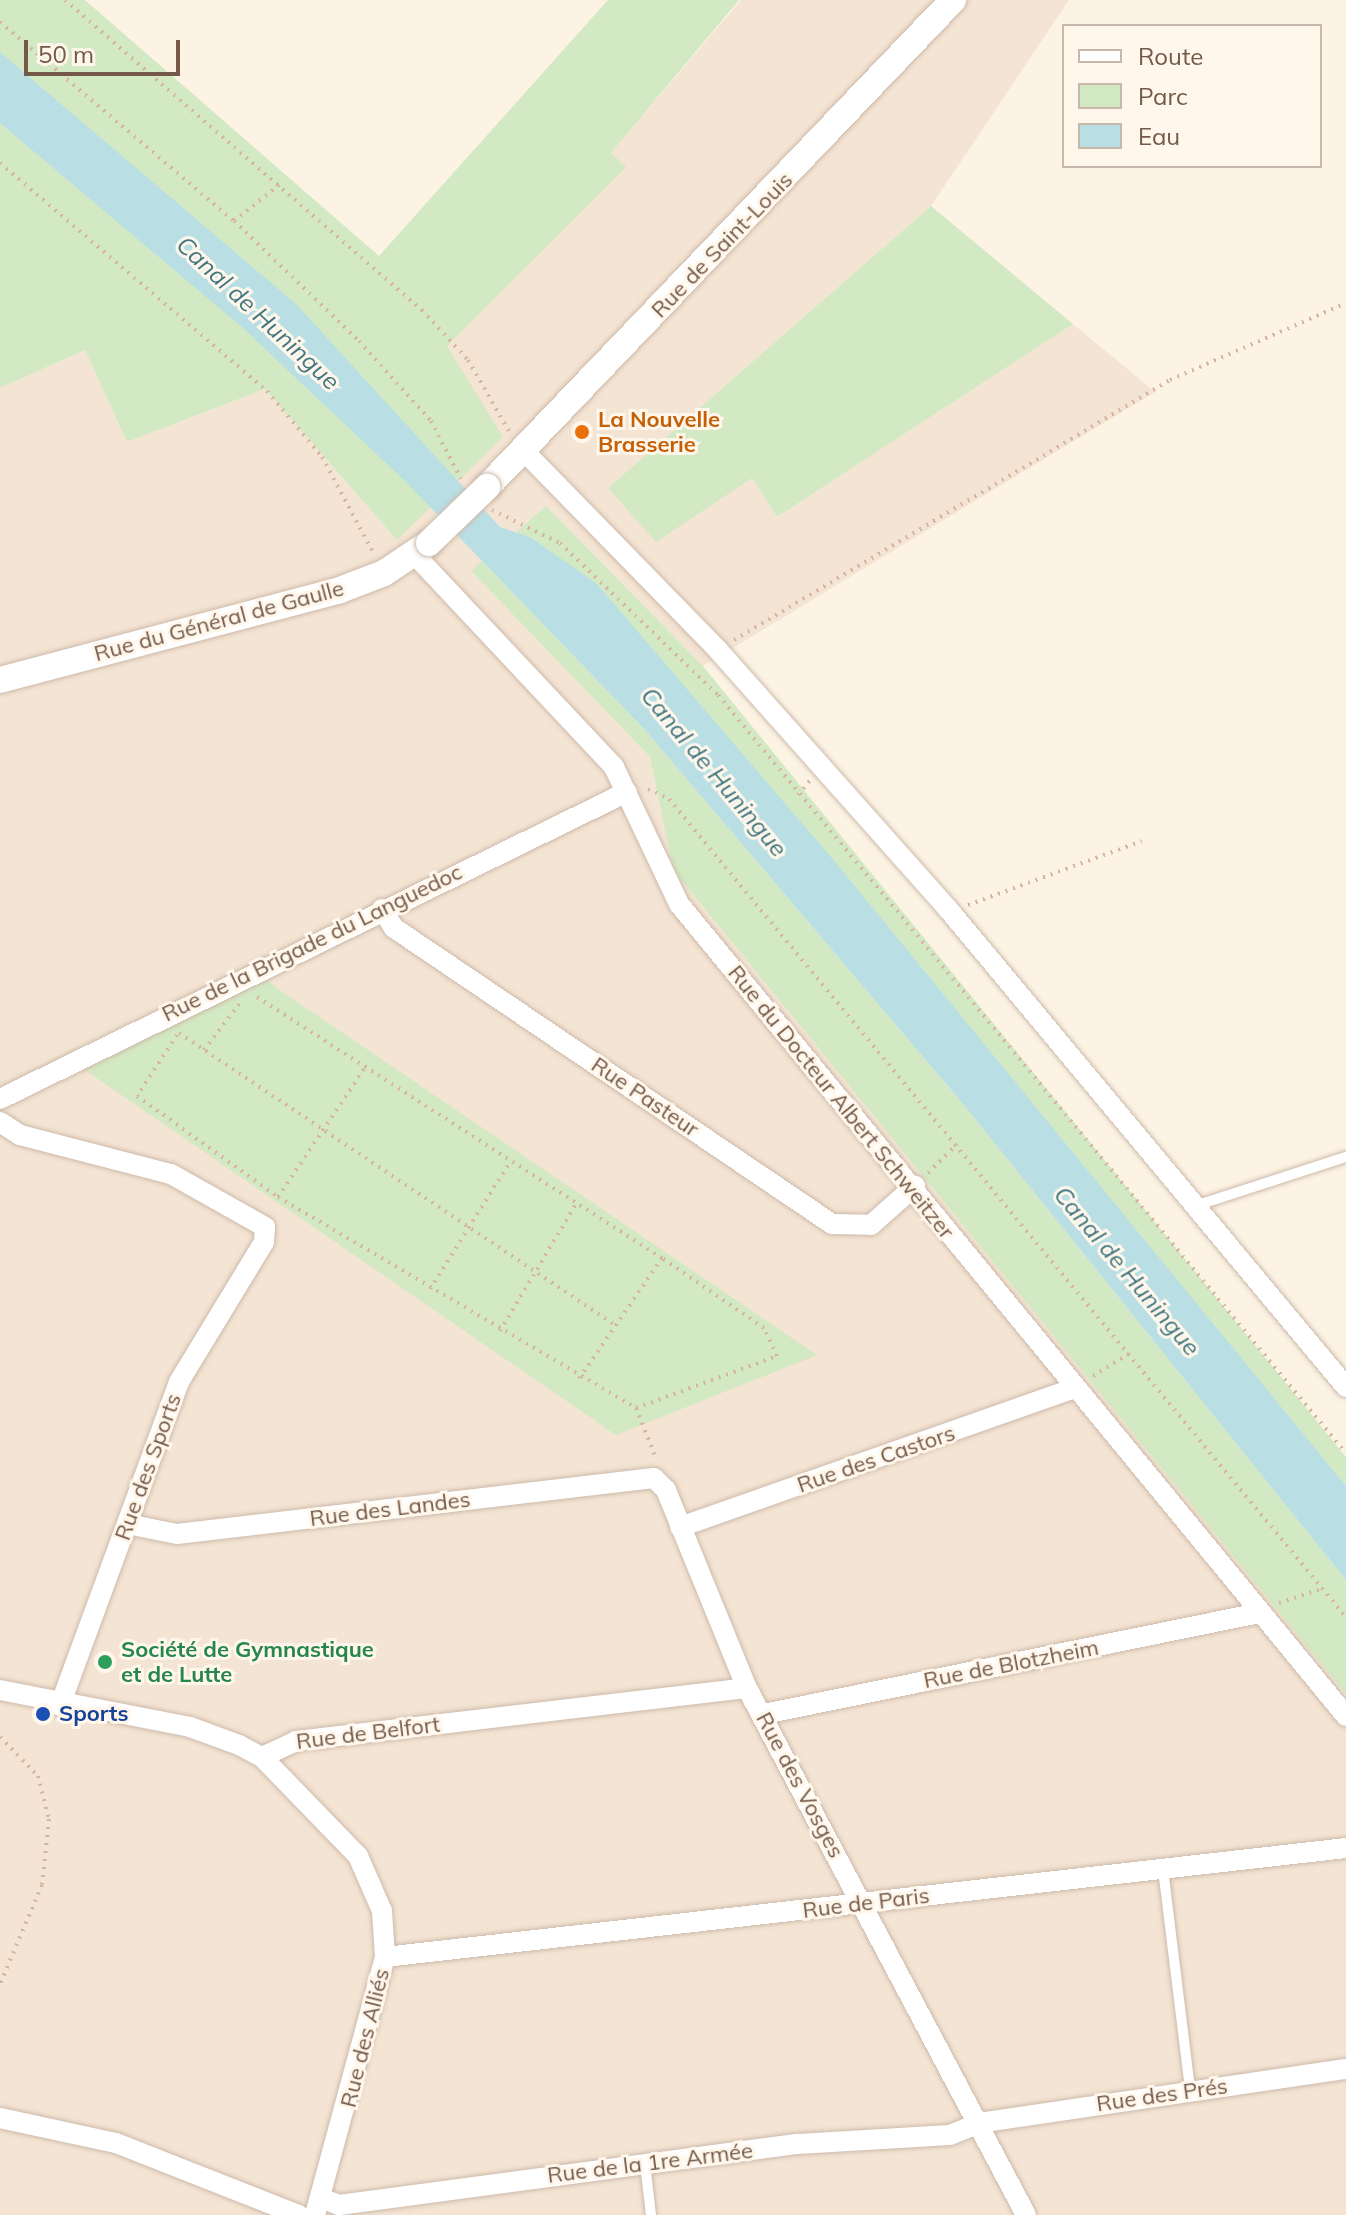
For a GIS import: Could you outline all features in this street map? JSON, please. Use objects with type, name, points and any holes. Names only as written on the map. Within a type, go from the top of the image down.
[{"type":"street","name":"Rue de Saint-Louis","points":[[422,549],[953,0]]},
{"type":"street","points":[[522,449],[718,650],[948,909],[1346,1387]]},
{"type":"street","name":"Rue du Général de Gaulle","points":[[0,680],[384,573],[422,549]]},
{"type":"street","name":"Rue du Docteur Albert Schweitzer","points":[[422,549],[614,767],[679,904],[915,1186],[1071,1389],[1346,1716]]},
{"type":"street","name":"Rue de la Brigade du Languedoc","points":[[0,1099],[157,1018],[627,792]]},
{"type":"street","name":"Rue Pasteur","points":[[382,909],[394,928],[832,1224],[871,1225],[915,1186]]},
{"type":"street","name":"Rue des Sports","points":[[0,1122],[20,1135],[171,1174],[258,1218],[264,1242],[179,1382],[60,1706]]},
{"type":"street","name":"Rue des Castors","points":[[680,1527],[1071,1389]]},
{"type":"street","name":"Rue des Landes","points":[[127,1524],[177,1534],[654,1478]]},
{"type":"street","name":"Rue des Vosges","points":[[654,1478],[680,1527],[747,1688],[764,1714],[1026,2215]]},
{"type":"street","name":"Rue de Blotzheim","points":[[764,1714],[1259,1613]]},
{"type":"street","name":"Rue de Belfort","points":[[262,1757],[296,1741],[747,1688]]},
{"type":"street","points":[[0,1690],[60,1706],[190,1727],[262,1757]]},
{"type":"street","name":"Rue des Alliés","points":[[262,1757],[358,1856],[382,1911],[385,1957],[318,2207]]},
{"type":"street","name":"Rue de Paris","points":[[385,1957],[1346,1848]]},
{"type":"street","name":"Rue des Prés","points":[[979,2123],[1346,2069]]},
{"type":"street","points":[[0,2118],[116,2143],[299,2215]]},
{"type":"street","name":"Rue de la 1re Armée","points":[[318,2207],[645,2162],[950,2135],[979,2123]]},
{"type":"lane","points":[[1195,1206],[1346,1157]]},
{"type":"lane","points":[[1163,1869],[1190,2090]]},
{"type":"lane","points":[[645,2162],[651,2215]]},
{"type":"path","points":[[65,0],[422,310],[468,360],[522,449]]},
{"type":"path","points":[[0,22],[234,221],[407,393],[431,421],[479,492],[560,543],[718,695],[1346,1453]]},
{"type":"path","points":[[0,163],[267,391],[322,457],[384,573]]},
{"type":"path","points":[[234,221],[279,185]]},
{"type":"path","points":[[718,650],[1170,380],[1346,303]]},
{"type":"path","points":[[627,792],[644,787],[669,799],[1132,1352],[1321,1589],[1344,1609],[1346,1617]]},
{"type":"path","points":[[948,909],[987,901],[1142,841]]},
{"type":"path","points":[[204,1050],[242,1000],[261,997],[510,1162],[662,1258],[764,1328],[777,1356],[636,1408]]},
{"type":"path","points":[[157,1018],[467,1231],[615,1325]]},
{"type":"path","points":[[179,1033],[137,1096],[278,1197],[578,1380],[636,1408],[656,1458],[654,1478]]},
{"type":"path","points":[[278,1197],[366,1066]]},
{"type":"path","points":[[915,1186],[957,1144]]},
{"type":"path","points":[[430,1289],[510,1162]]},
{"type":"path","points":[[500,1331],[532,1272],[576,1204]]},
{"type":"path","points":[[578,1380],[662,1258]]},
{"type":"path","points":[[1071,1389],[1132,1352]]},
{"type":"path","points":[[1259,1613],[1321,1589]]},
{"type":"path","points":[[0,1737],[38,1776],[49,1819],[42,1885],[0,1984]]},
{"type":"shaded area","points":[[741,0],[1069,0],[931,206],[608,488],[752,478],[777,517],[1073,324],[1155,392],[703,666],[546,506],[471,571],[650,757],[673,870],[1346,1694],[1346,2215],[0,2215],[0,388],[85,350],[127,442],[265,389],[397,540],[447,346],[625,167],[610,154]]},
{"type":"green space","points":[[0,0],[85,0],[379,256],[608,0],[739,0],[611,153],[626,167],[447,346],[503,437],[397,540],[265,389],[127,442],[85,350],[0,388]]},
{"type":"green space","points":[[931,206],[1073,324],[777,517],[752,478],[656,542],[608,488]]},
{"type":"green space","points":[[546,506],[703,666],[1346,1457],[1346,1486],[596,583],[516,532]]},
{"type":"green space","points":[[482,561],[645,730],[963,1104],[1346,1580],[1346,1694],[673,870],[650,757],[471,571]]},
{"type":"green space","points":[[265,979],[817,1355],[616,1435],[85,1070]]},
{"type":"water","name":"Canal de Huningue","points":[[0,52],[297,305],[500,527],[530,537],[596,583],[836,863],[1346,1486],[1346,1580],[963,1104],[645,730],[404,480],[243,328],[0,123]]},
{"type":"place","name":"La Nouvelle Brasserie","points":[[582,432]]},
{"type":"place","name":"Société de Gymnastique et de Lutte","points":[[105,1662]]},
{"type":"place","name":"Sports","points":[[43,1714]]}]
